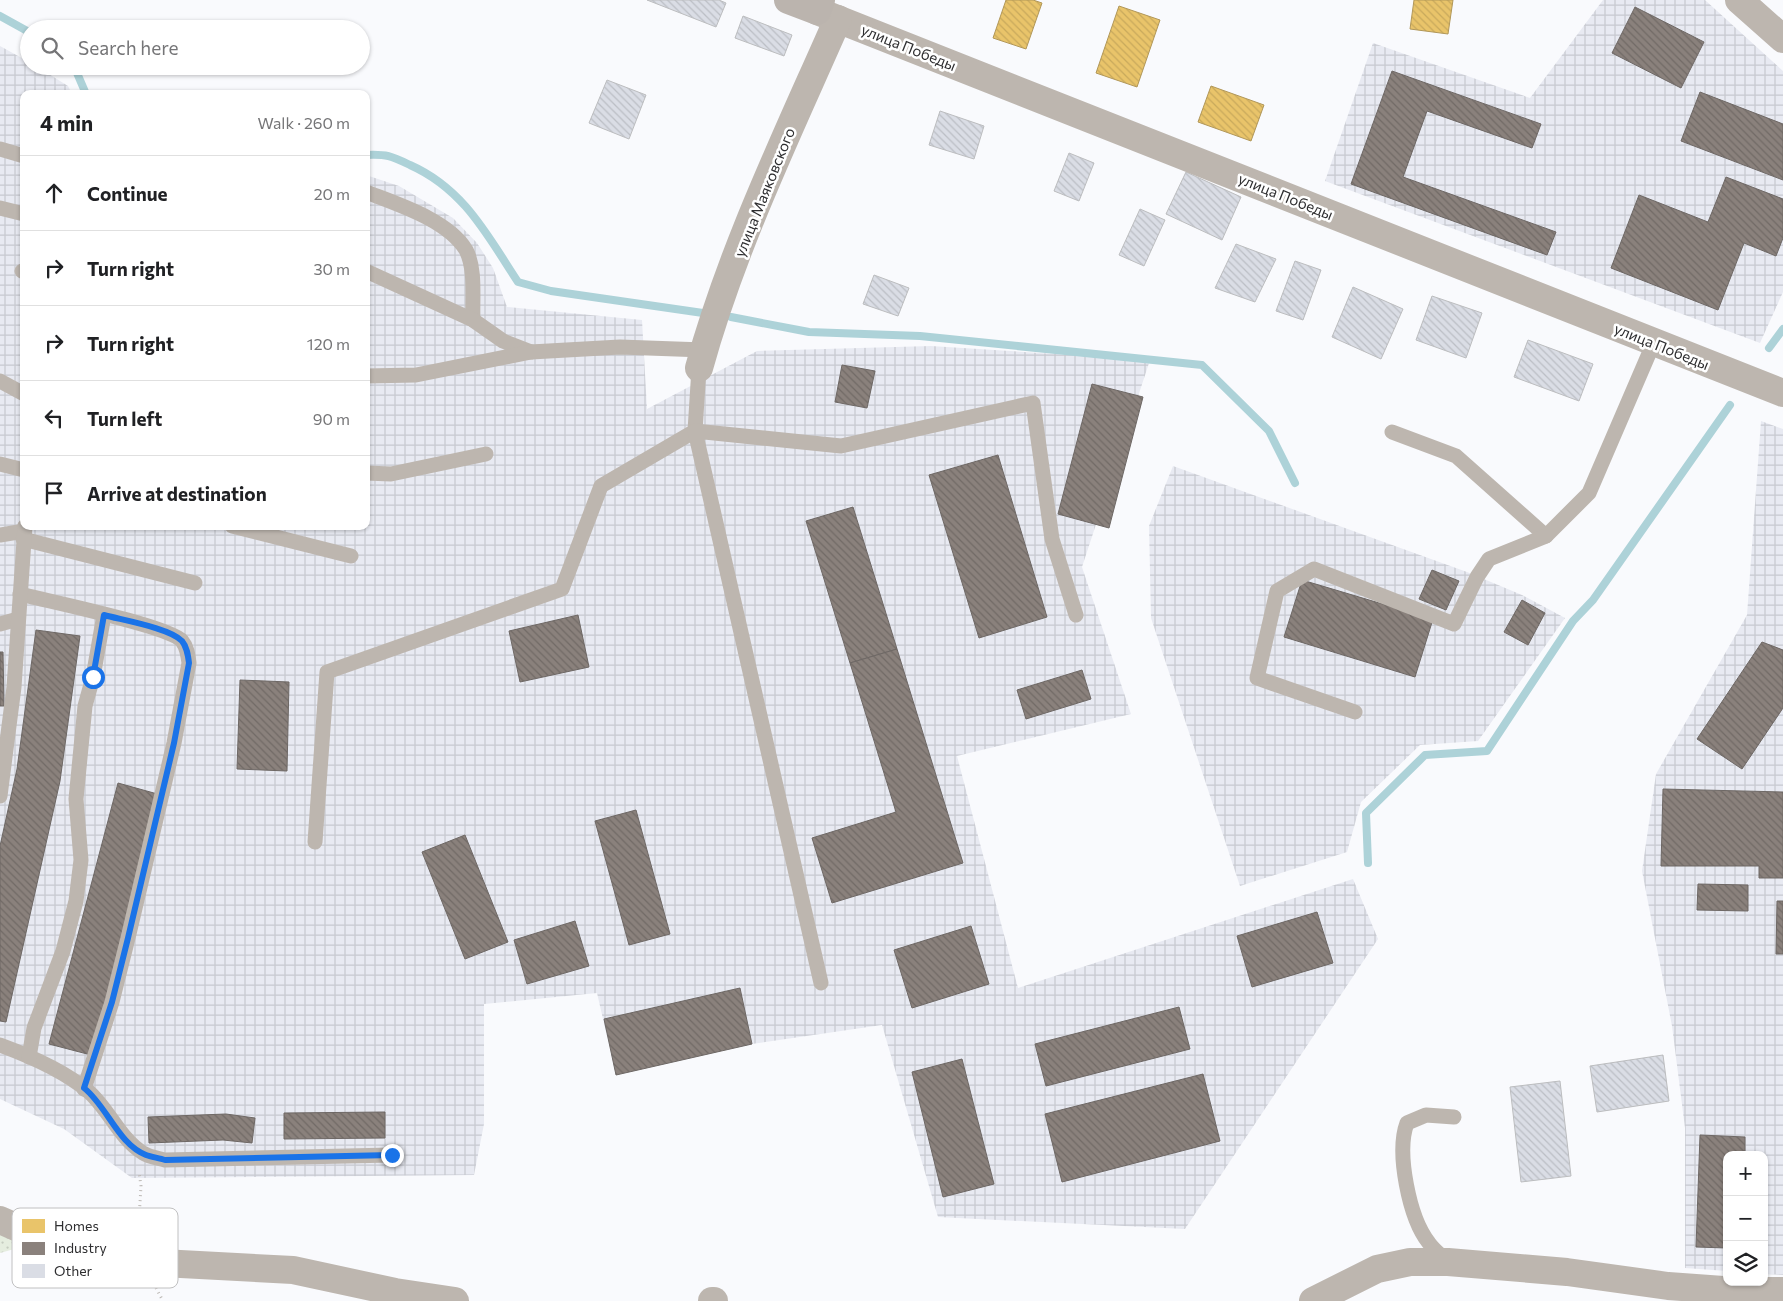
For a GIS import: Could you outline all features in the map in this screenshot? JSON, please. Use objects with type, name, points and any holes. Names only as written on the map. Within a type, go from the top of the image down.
[{"type":"street","name":"улица Победы","points":[[788,0],[825,10],[1783,393]]},
{"type":"street","points":[[1739,0],[1783,39]]},
{"type":"street","name":"улица Маяковского","points":[[701,359],[825,10]]},
{"type":"street","points":[[0,1220],[12,1225]]},
{"type":"street","points":[[1313,1301],[1377,1269],[1410,1262],[1448,1262],[1567,1272],[1668,1286],[1737,1291],[1783,1291]]},
{"type":"street","points":[[178,1264],[293,1270],[395,1292],[455,1301]]},
{"type":"lane","points":[[0,149],[20,155]]},
{"type":"lane","points":[[370,194],[406,207],[430,219],[453,235],[466,251],[471,267],[473,320]]},
{"type":"lane","points":[[0,208],[20,213]]},
{"type":"lane","points":[[370,273],[473,320],[504,341],[531,352]]},
{"type":"lane","points":[[1355,712],[1257,678],[1277,591],[1314,569],[1454,624],[1477,577],[1490,559],[1546,536],[1588,493],[1654,342]]},
{"type":"lane","points":[[370,376],[416,376],[531,352],[620,348],[701,359],[695,431],[821,983]]},
{"type":"lane","points":[[0,381],[20,392]]},
{"type":"lane","points":[[315,842],[327,672],[562,589],[601,486],[695,431],[841,446],[1032,403],[1052,539],[1076,615]]},
{"type":"lane","points":[[1392,432],[1456,456],[1546,536]]},
{"type":"lane","points":[[370,474],[391,474],[486,454]]},
{"type":"lane","points":[[0,464],[20,469]]},
{"type":"lane","points":[[248,530],[351,556]]},
{"type":"lane","points":[[0,535],[24,532],[195,583]]},
{"type":"lane","points":[[0,796],[14,687],[24,532]]},
{"type":"lane","points":[[20,594],[157,628],[181,640],[187,652],[189,663],[174,743],[112,1002],[84,1088]]},
{"type":"lane","points":[[29,1057],[34,1028],[63,951],[76,901],[81,860],[76,799],[85,706],[93,677],[104,615]]},
{"type":"lane","points":[[0,624],[18,619]]},
{"type":"lane","points":[[0,1045],[68,1076],[84,1088],[132,1144],[144,1155],[165,1160],[392,1155]]},
{"type":"lane","points":[[1448,1262],[1428,1242],[1412,1209],[1402,1136],[1407,1123],[1426,1115],[1454,1116]]},
{"type":"path","points":[[132,1144],[141,1186],[140,1208]]},
{"type":"path","points":[[156,1288],[163,1301]]},
{"type":"shaded area","points":[[1603,0],[1705,0],[1783,71],[1783,292],[1760,343],[1325,181],[1373,43],[1530,98]]},
{"type":"shaded area","points":[[0,46],[20,57],[20,75],[50,75],[68,86],[70,90],[20,90],[20,530],[370,530],[370,176],[399,186],[453,218],[477,243],[493,268],[507,307],[642,320],[647,409],[757,351],[931,346],[1150,360],[1082,567],[1131,714],[957,756],[1018,988],[1353,879],[1378,939],[1185,1229],[938,1217],[882,1025],[752,1044],[616,1075],[597,993],[484,1004],[484,1124],[474,1175],[132,1178],[64,1129],[0,1099]]},
{"type":"shaded area","points":[[1761,421],[1783,429],[1783,1275],[1768,1274],[1768,1151],[1723,1151],[1723,1271],[1685,1268],[1685,1128],[1672,1026],[1642,871],[1656,774],[1747,615]]},
{"type":"shaded area","points":[[1173,466],[1467,572],[1522,595],[1565,618],[1478,741],[1420,745],[1361,802],[1347,852],[1240,886],[1151,618],[1149,526]]},
{"type":"shaded area","points":[[0,1233],[12,1239],[12,1250],[0,1253]]},
{"type":"building: Homes","points":[[1006,0],[1033,0],[1042,3],[1026,49],[993,38]]},
{"type":"building: Homes","points":[[1414,0],[1453,0],[1448,34],[1410,29]]},
{"type":"building: Homes","points":[[1119,6],[1160,20],[1137,87],[1096,73]]},
{"type":"building: Homes","points":[[1211,86],[1264,105],[1251,141],[1198,122]]},
{"type":"building: Industry","points":[[1635,7],[1704,42],[1681,88],[1612,53]]},
{"type":"building: Industry","points":[[1392,71],[1541,124],[1532,148],[1427,111],[1403,177],[1556,232],[1547,255],[1351,184]]},
{"type":"building: Industry","points":[[1700,92],[1783,124],[1783,180],[1681,141]]},
{"type":"building: Industry","points":[[1726,177],[1783,199],[1783,238],[1776,256],[1744,243],[1718,310],[1611,268],[1639,195],[1708,222]]},
{"type":"building: Industry","points":[[842,365],[875,371],[867,408],[835,402]]},
{"type":"building: Industry","points":[[1092,384],[1143,397],[1109,528],[1058,514]]},
{"type":"building: Industry","points":[[998,455],[1047,617],[979,638],[929,475]]},
{"type":"building: Industry","points":[[853,507],[897,649],[850,663],[806,521]]},
{"type":"building: Industry","points":[[1432,570],[1459,581],[1446,610],[1419,599]]},
{"type":"building: Industry","points":[[1302,580],[1433,619],[1415,677],[1284,637]]},
{"type":"building: Industry","points":[[1522,600],[1545,613],[1528,645],[1504,632]]},
{"type":"building: Industry","points":[[578,615],[589,667],[520,682],[509,631]]},
{"type":"building: Industry","points":[[36,630],[80,636],[60,781],[6,1022],[0,1021],[0,846],[17,769]]},
{"type":"building: Industry","points":[[1762,642],[1783,650],[1783,708],[1742,769],[1697,739]]},
{"type":"building: Industry","points":[[897,649],[963,863],[832,903],[812,838],[896,812],[850,663]]},
{"type":"building: Industry","points":[[0,652],[3,652],[4,706],[0,706]]},
{"type":"building: Industry","points":[[1082,670],[1091,699],[1026,719],[1017,690]]},
{"type":"building: Industry","points":[[240,680],[289,682],[287,771],[237,769]]},
{"type":"building: Industry","points":[[118,783],[161,795],[91,1055],[49,1044]]},
{"type":"building: Industry","points":[[1663,789],[1783,792],[1783,878],[1759,878],[1759,866],[1661,866]]},
{"type":"building: Industry","points":[[636,810],[670,934],[629,945],[595,821]]},
{"type":"building: Industry","points":[[465,835],[508,942],[465,959],[422,852]]},
{"type":"building: Industry","points":[[1698,884],[1748,885],[1748,911],[1697,910]]},
{"type":"building: Industry","points":[[1777,901],[1783,901],[1783,954],[1776,954]]},
{"type":"building: Industry","points":[[1317,912],[1333,963],[1252,987],[1237,936]]},
{"type":"building: Industry","points":[[575,921],[589,966],[527,984],[514,940]]},
{"type":"building: Industry","points":[[971,926],[989,984],[912,1008],[894,950]]},
{"type":"building: Industry","points":[[740,988],[752,1044],[616,1075],[604,1019]]},
{"type":"building: Industry","points":[[1179,1007],[1190,1049],[1046,1086],[1035,1044]]},
{"type":"building: Industry","points":[[962,1059],[994,1184],[943,1197],[912,1072]]},
{"type":"building: Industry","points":[[1203,1074],[1220,1141],[1062,1182],[1045,1114]]},
{"type":"building: Industry","points":[[385,1112],[385,1138],[284,1139],[284,1113]]},
{"type":"building: Industry","points":[[226,1114],[255,1118],[252,1143],[223,1140],[149,1143],[148,1117]]},
{"type":"building: Industry","points":[[1700,1135],[1745,1137],[1745,1151],[1723,1151],[1723,1248],[1696,1247]]},
{"type":"building: Other","points":[[647,0],[719,0],[726,3],[716,27]]},
{"type":"building: Other","points":[[743,16],[792,35],[784,56],[735,38]]},
{"type":"building: Other","points":[[607,80],[646,95],[629,139],[589,123]]},
{"type":"building: Other","points":[[940,111],[984,126],[974,159],[929,145]]},
{"type":"building: Other","points":[[1069,153],[1094,163],[1079,201],[1054,191]]},
{"type":"building: Other","points":[[1186,172],[1241,197],[1222,240],[1166,214]]},
{"type":"building: Other","points":[[1140,209],[1165,220],[1144,266],[1119,255]]},
{"type":"building: Other","points":[[1236,244],[1276,259],[1255,302],[1215,288]]},
{"type":"building: Other","points":[[1295,261],[1321,270],[1303,320],[1276,311]]},
{"type":"building: Other","points":[[874,275],[909,288],[898,316],[863,304]]},
{"type":"building: Other","points":[[1353,287],[1403,309],[1381,359],[1332,337]]},
{"type":"building: Other","points":[[1432,296],[1482,313],[1466,358],[1416,340]]},
{"type":"building: Other","points":[[1528,340],[1593,364],[1579,401],[1514,377]]},
{"type":"building: Other","points":[[1663,1055],[1669,1101],[1597,1112],[1590,1066]]},
{"type":"building: Other","points":[[1560,1081],[1571,1176],[1521,1182],[1510,1087]]},
{"type":"waterway","points":[[0,16],[20,27]]},
{"type":"waterway","points":[[78,75],[84,90]]},
{"type":"waterway","points":[[370,155],[389,156],[429,175],[445,187],[473,215],[518,282],[551,291],[703,313]]},
{"type":"waterway","points":[[731,317],[809,332],[920,336],[1202,365],[1269,431],[1295,483]]},
{"type":"waterway","points":[[1769,348],[1783,329]]},
{"type":"waterway","points":[[1368,863],[1366,813],[1425,755],[1487,751],[1573,621],[1593,600],[1730,405]]},
{"type":"route","points":[[93,677],[104,615],[157,628],[181,640],[187,652],[189,663],[174,743],[158,812],[112,1002],[84,1088],[110,1117],[124,1138],[144,1155],[165,1160],[392,1155]]}]
